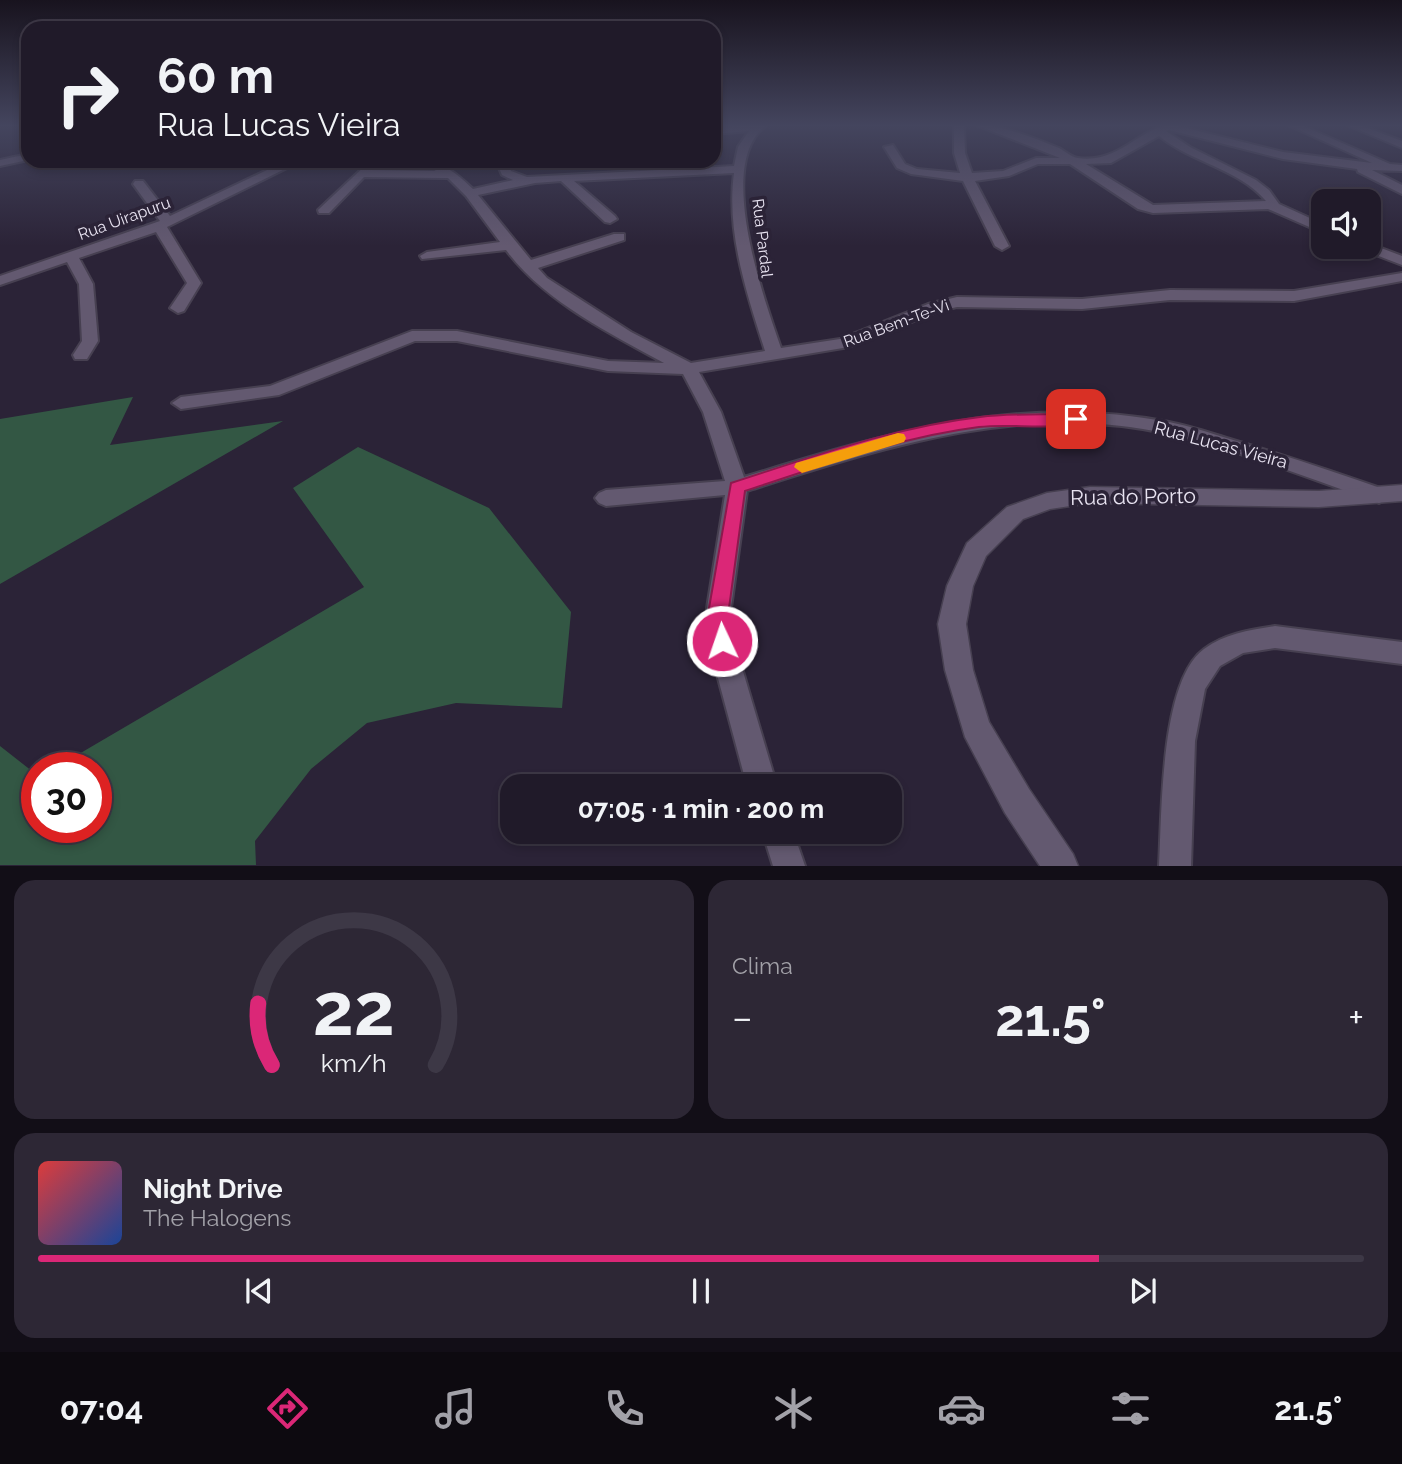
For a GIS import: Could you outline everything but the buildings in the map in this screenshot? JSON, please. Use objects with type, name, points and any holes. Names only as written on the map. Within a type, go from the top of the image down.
[{"type":"street","name":"Rua Pardal","points":[[740,165],[746,265],[774,354]]},
{"type":"street","points":[[902,165],[924,174],[966,178],[1005,174],[1025,165]]},
{"type":"street","points":[[964,165],[966,178],[1002,246]]},
{"type":"street","points":[[1079,165],[1142,206],[1153,209],[1270,205],[1311,224]]},
{"type":"street","points":[[1217,165],[1257,187],[1273,201],[1270,205]]},
{"type":"street","points":[[1345,165],[1397,168]]},
{"type":"street","name":"Rua Uirapuru","points":[[0,281],[164,223],[280,168]]},
{"type":"street","points":[[438,168],[451,175],[470,193],[528,266],[564,297],[625,335],[688,369],[712,412],[737,487],[719,608],[722,641],[759,774]]},
{"type":"street","points":[[504,168],[506,173],[526,181]]},
{"type":"street","points":[[578,168],[578,175]]},
{"type":"street","points":[[1360,168],[1402,190]]},
{"type":"street","points":[[470,193],[526,181],[578,175],[739,169]]},
{"type":"street","points":[[324,210],[364,170],[451,175]]},
{"type":"street","points":[[564,177],[610,219]]},
{"type":"street","points":[[139,184],[161,216],[194,283],[178,308]]},
{"type":"street","points":[[528,266],[619,237]]},
{"type":"street","points":[[427,256],[510,245]]},
{"type":"street","points":[[1381,252],[1402,261]]},
{"type":"street","points":[[71,256],[86,284],[90,341],[80,355]]},
{"type":"street","name":"Rua Bem-Te-Vi","points":[[181,403],[273,391],[412,336],[457,336],[633,369],[688,369],[843,343],[887,328],[934,307],[957,302],[1082,304],[1170,295],[1294,296],[1402,276]]},
{"type":"street","name":"Rua Lucas Vieira","points":[[606,498],[737,487],[872,444],[923,432],[981,422],[1048,418],[1104,419],[1170,428],[1390,494]]},
{"type":"street","name":"Rua do Porto","points":[[1061,866],[1017,801],[976,727],[959,670],[952,625],[960,586],[976,550],[1015,513],[1047,501],[1090,495],[1319,499],[1390,494]]},
{"type":"street","points":[[1175,866],[1181,741],[1192,685],[1211,658],[1238,643],[1275,637],[1402,653]]},
{"type":"street","points":[[782,844],[789,866]]},
{"type":"green space","points":[[133,397],[110,445],[283,421],[0,584],[0,419]]},
{"type":"green space","points":[[358,447],[489,508],[571,612],[562,708],[456,703],[367,723],[311,769],[255,841],[256,865],[0,865],[0,746],[21,762],[21,843],[112,843],[112,752],[82,752],[364,587],[293,488]]},
{"type":"slow traffic","points":[[802,467],[898,438]]},
{"type":"route","points":[[722,641],[719,608],[737,487],[872,444],[923,432],[981,422],[1076,419]]}]
